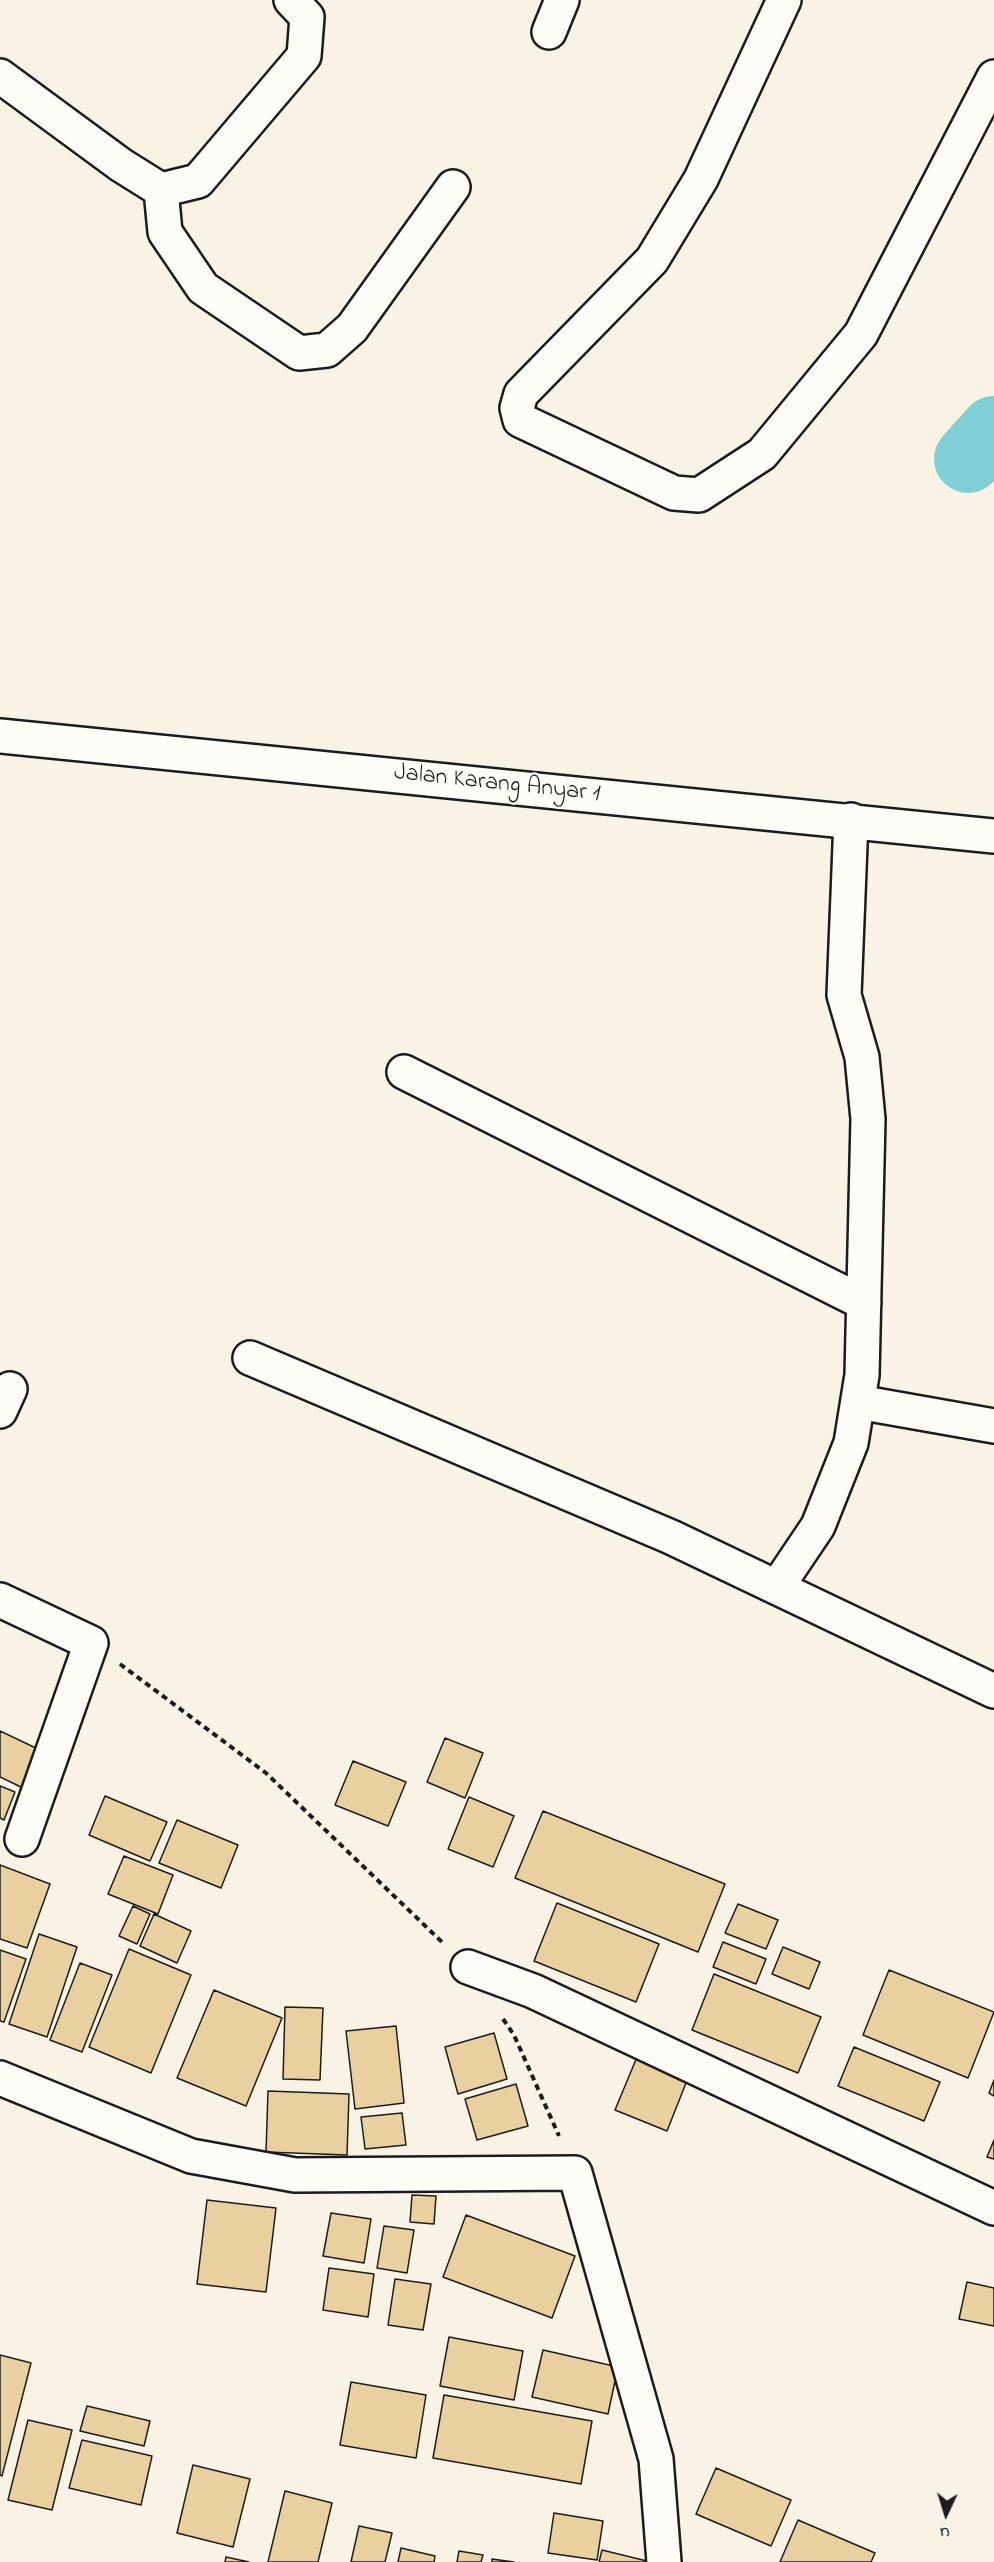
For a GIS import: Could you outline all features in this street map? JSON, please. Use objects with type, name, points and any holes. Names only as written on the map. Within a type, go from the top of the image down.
[{"type":"street","points":[[0,76],[121,165],[161,190],[198,181],[304,56],[307,17],[291,0]]},
{"type":"street","points":[[549,32],[562,0]]},
{"type":"street","points":[[784,0],[701,179],[652,260],[521,394],[517,408],[520,420],[674,493],[699,495],[762,454],[861,334],[994,76]]},
{"type":"street","points":[[161,190],[165,232],[203,288],[299,353],[327,350],[352,328],[453,187]]},
{"type":"street","name":"Jalan Karang Anyar 1","points":[[0,736],[994,836]]},
{"type":"street","points":[[777,1587],[818,1526],[851,1443],[862,1375],[868,1119],[862,1057],[844,995],[851,820]]},
{"type":"street","points":[[404,1072],[864,1303]]},
{"type":"street","points":[[250,1358],[671,1537],[994,1691]]},
{"type":"street","points":[[858,1402],[994,1426]]},
{"type":"street","points":[[0,1600],[91,1643],[22,1839]]},
{"type":"street","points":[[468,1967],[533,1991],[994,2208]]},
{"type":"street","points":[[0,2078],[191,2156],[295,2175],[575,2173],[656,2459],[664,2562]]},
{"type":"path","points":[[91,1643],[266,1773],[468,1967]]},
{"type":"path","points":[[501,2015],[514,2035],[575,2173]]},
{"type":"building","points":[[0,1731],[40,1750],[23,1788],[0,1777]]},
{"type":"building","points":[[445,1738],[483,1753],[465,1798],[427,1782]]},
{"type":"building","points":[[353,1761],[406,1782],[388,1826],[335,1805]]},
{"type":"building","points":[[0,1786],[15,1792],[4,1820],[0,1818]]},
{"type":"building","points":[[105,1796],[167,1822],[150,1861],[89,1835]]},
{"type":"building","points":[[469,1797],[514,1816],[493,1867],[448,1849]]},
{"type":"building","points":[[543,1811],[725,1884],[698,1952],[515,1878]]},
{"type":"building","points":[[177,1820],[238,1845],[221,1888],[159,1863]]},
{"type":"building","points":[[124,1856],[173,1875],[158,1914],[108,1894]]},
{"type":"building","points":[[0,1865],[50,1884],[27,1948],[0,1939]]},
{"type":"building","points":[[557,1903],[659,1944],[636,2002],[534,1961]]},
{"type":"building","points":[[738,1904],[778,1920],[766,1949],[725,1933]]},
{"type":"building","points":[[133,1906],[150,1914],[137,1944],[119,1936]]},
{"type":"building","points":[[154,1914],[191,1931],[177,1963],[140,1946]]},
{"type":"building","points":[[39,1934],[77,1947],[47,2037],[9,2024]]},
{"type":"building","points":[[723,1942],[766,1959],[756,1984],[713,1967]]},
{"type":"building","points":[[783,1947],[820,1962],[809,1989],[772,1974]]},
{"type":"building","points":[[129,1949],[191,1975],[151,2073],[89,2047]]},
{"type":"building","points":[[0,1950],[26,1959],[4,2022],[0,2021]]},
{"type":"building","points":[[80,1963],[112,1975],[82,2052],[50,2040]]},
{"type":"building","points":[[889,1970],[994,2012],[968,2078],[863,2035]]},
{"type":"building","points":[[714,1974],[821,2017],[798,2073],[692,2030]]},
{"type":"building","points":[[214,1990],[282,2018],[246,2106],[177,2078]]},
{"type":"building","points":[[285,2007],[323,2008],[320,2080],[283,2079]]},
{"type":"building","points":[[396,2026],[404,2103],[355,2109],[346,2031]]},
{"type":"building","points":[[494,2033],[507,2079],[458,2094],[445,2047]]},
{"type":"building","points":[[854,2047],[940,2082],[924,2121],[838,2086]]},
{"type":"building","points":[[637,2057],[688,2078],[667,2131],[615,2110]]},
{"type":"building","points":[[994,2080],[994,2096],[989,2093]]},
{"type":"building","points":[[516,2084],[528,2126],[477,2140],[465,2099]]},
{"type":"building","points":[[268,2091],[349,2094],[347,2155],[266,2152]]},
{"type":"building","points":[[402,2113],[406,2145],[365,2149],[361,2117]]},
{"type":"building","points":[[994,2140],[994,2159],[987,2157]]},
{"type":"building","points":[[412,2195],[436,2196],[434,2224],[410,2222]]},
{"type":"building","points":[[207,2200],[276,2208],[266,2292],[197,2284]]},
{"type":"building","points":[[331,2213],[371,2219],[364,2263],[323,2256]]},
{"type":"building","points":[[466,2215],[575,2256],[552,2318],[443,2277]]},
{"type":"building","points":[[384,2226],[414,2230],[407,2273],[377,2268]]},
{"type":"building","points":[[329,2268],[374,2274],[368,2317],[323,2310]]},
{"type":"building","points":[[395,2279],[431,2284],[423,2330],[388,2325]]},
{"type":"building","points":[[967,2282],[994,2288],[994,2326],[959,2319]]},
{"type":"building","points":[[449,2337],[523,2351],[514,2400],[440,2386]]},
{"type":"building","points":[[543,2350],[618,2367],[608,2414],[532,2397]]},
{"type":"building","points":[[0,2355],[31,2363],[2,2476],[0,2475]]},
{"type":"building","points":[[351,2382],[426,2395],[416,2458],[340,2445]]},
{"type":"building","points":[[444,2395],[592,2421],[581,2484],[433,2458]]},
{"type":"building","points":[[87,2406],[150,2421],[144,2446],[80,2431]]},
{"type":"building","points":[[28,2420],[72,2430],[52,2510],[8,2500]]},
{"type":"building","points":[[82,2440],[152,2456],[141,2505],[69,2488]]},
{"type":"building","points":[[193,2465],[250,2479],[233,2547],[177,2533]]},
{"type":"building","points":[[716,2468],[791,2500],[771,2546],[696,2514]]},
{"type":"building","points":[[285,2491],[332,2503],[318,2562],[268,2562]]},
{"type":"building","points":[[554,2513],[603,2521],[597,2560],[548,2553]]},
{"type":"building","points":[[798,2520],[875,2553],[871,2562],[780,2562]]},
{"type":"building","points":[[359,2526],[392,2533],[385,2562],[351,2562]]},
{"type":"building","points":[[401,2548],[435,2556],[434,2562],[398,2562]]},
{"type":"building","points":[[602,2550],[651,2562],[599,2562]]},
{"type":"building","points":[[459,2551],[483,2555],[481,2562],[457,2562]]},
{"type":"building","points":[[226,2557],[249,2562],[225,2562]]},
{"type":"building","points":[[492,2559],[514,2562],[492,2562]]},
{"type":"waterway","points":[[968,459],[994,430]]}]
